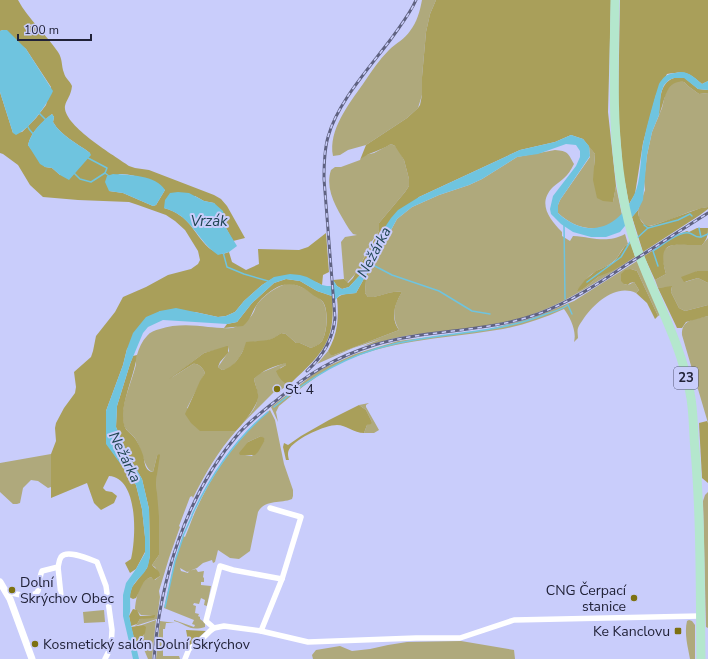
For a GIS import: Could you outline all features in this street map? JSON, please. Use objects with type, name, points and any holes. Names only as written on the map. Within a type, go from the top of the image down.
[{"type":"main road","name":"23","points":[[615,0],[615,140],[620,185],[631,232],[644,270],[675,343],[690,393],[699,494],[701,659]]},
{"type":"street","points":[[261,631],[282,579],[301,517],[270,508]]},
{"type":"street","points":[[61,596],[58,567],[60,558],[69,553],[97,562],[106,586],[112,630],[111,647],[105,659]]},
{"type":"street","points":[[214,628],[206,621],[220,566],[233,570],[282,579]]},
{"type":"street","points":[[6,592],[16,595],[35,594],[37,592],[42,571],[58,567]]},
{"type":"street","points":[[0,582],[12,605],[32,659]]},
{"type":"street","points":[[12,605],[16,595]]},
{"type":"street","points":[[185,659],[189,649],[214,628],[224,626],[261,631],[308,642],[460,638],[514,620],[700,616]]},
{"type":"shaded area","points":[[0,0],[18,0],[27,14],[60,55],[65,75],[72,86],[65,106],[66,114],[80,131],[129,166],[149,170],[221,199],[227,206],[245,238],[233,241],[226,228],[226,221],[214,203],[204,201],[195,196],[164,208],[173,211],[186,220],[210,249],[223,254],[229,252],[232,262],[246,270],[259,264],[258,249],[299,250],[308,247],[326,233],[329,272],[323,275],[322,285],[316,282],[275,277],[262,285],[244,301],[235,312],[226,316],[218,317],[195,312],[160,311],[127,349],[123,365],[106,411],[107,444],[136,485],[142,509],[145,552],[136,569],[130,573],[125,563],[131,559],[133,550],[133,511],[126,487],[119,479],[109,476],[103,488],[117,496],[114,503],[101,510],[94,503],[87,483],[51,498],[51,454],[56,441],[56,423],[64,408],[75,393],[76,387],[74,372],[91,357],[96,336],[115,312],[123,297],[168,275],[191,269],[198,264],[200,260],[198,251],[185,230],[175,221],[166,215],[138,205],[129,202],[43,197],[30,185],[18,165],[0,153],[0,92],[13,133],[22,132],[36,118],[46,105],[51,87],[26,49],[3,30],[0,31]],"holes":[[[52,114],[54,117],[53,122],[56,127],[90,153],[60,175],[52,168],[45,167],[28,145],[34,132]],[[119,174],[137,177],[165,190],[156,205],[153,206],[123,193],[109,191]]]},
{"type":"shaded area","points":[[422,0],[436,0],[430,14],[426,32],[422,95],[418,108],[407,118],[366,145],[348,150],[340,155],[333,156],[332,146],[334,137],[346,109],[378,62],[389,50],[408,34],[415,24]]},
{"type":"shaded area","points":[[436,0],[611,0],[608,112],[616,186],[613,202],[603,201],[597,198],[593,180],[595,154],[583,139],[571,135],[555,142],[520,150],[419,197],[381,233],[361,274],[349,287],[342,289],[337,286],[333,280],[344,279],[348,283],[353,278],[379,231],[379,223],[409,186],[409,179],[404,160],[395,146],[391,144],[363,157],[360,160],[366,145],[407,118],[420,105],[426,32],[430,14]]},
{"type":"shaded area","points":[[620,0],[708,0],[708,81],[702,84],[686,73],[667,74],[656,95],[643,143],[635,194],[629,204],[623,172],[618,111]]},
{"type":"shaded area","points":[[674,78],[685,78],[698,89],[708,90],[708,93],[699,94],[684,82],[673,84],[667,92],[659,115],[660,98],[663,88],[669,80]]},
{"type":"shaded area","points":[[678,81],[684,82],[699,94],[708,93],[708,207],[654,225],[646,226],[639,218],[638,210],[645,190],[644,181],[647,155],[652,132],[662,108],[666,91],[673,83]]},
{"type":"shaded area","points":[[391,144],[397,147],[404,160],[409,179],[409,186],[379,223],[379,231],[372,241],[357,272],[347,283],[344,279],[341,242],[345,237],[357,235],[353,234],[349,229],[334,201],[329,186],[331,170],[335,167],[341,167],[360,160],[365,155],[374,153]]},
{"type":"shaded area","points":[[589,146],[595,154],[594,165],[613,202],[616,186],[622,215],[613,223],[598,228],[577,225],[570,222],[558,213],[558,205],[560,200],[590,157]]},
{"type":"shaded area","points":[[555,150],[567,153],[574,164],[566,176],[548,193],[545,205],[549,216],[562,232],[562,236],[570,241],[573,236],[612,239],[625,234],[628,244],[614,261],[592,274],[577,290],[583,289],[598,277],[635,257],[572,296],[531,315],[501,323],[405,336],[363,346],[381,339],[353,348],[317,364],[328,351],[334,355],[399,330],[395,320],[394,311],[402,292],[392,292],[372,297],[368,297],[365,293],[366,280],[375,259],[397,219],[412,207],[482,179],[517,157]]},
{"type":"shaded area","points":[[708,207],[708,209],[700,215],[643,252],[632,217],[638,210],[641,221],[645,225],[651,226],[701,208]]},
{"type":"shaded area","points":[[697,228],[708,228],[707,237],[702,245],[670,246],[663,254],[666,274],[655,280],[644,256],[679,234],[687,231],[689,232]]},
{"type":"shaded area","points":[[708,238],[708,271],[697,271],[685,282],[698,278],[708,283],[708,305],[685,311],[679,308],[671,292],[672,287],[658,288],[655,280],[666,274],[663,262],[663,251],[671,246],[681,244],[702,245]]},
{"type":"shaded area","points":[[631,243],[635,257],[614,270],[598,277],[583,289],[577,290],[585,280],[596,271],[613,263],[625,246]]},
{"type":"shaded area","points":[[375,259],[366,280],[365,293],[368,297],[372,297],[392,292],[402,292],[394,311],[396,325],[399,330],[331,355],[328,351],[336,332],[338,312],[337,298],[343,294],[356,293]]},
{"type":"shaded area","points":[[637,261],[660,315],[658,316],[637,271],[631,269],[624,284],[628,285],[634,282],[639,290],[636,293],[621,291],[607,296],[600,301],[594,306],[578,327],[578,338],[574,342],[574,329],[569,316],[564,309],[534,321],[511,327],[404,343],[366,353],[329,369],[312,380],[279,406],[276,412],[278,422],[271,407],[315,373],[355,354],[398,341],[486,330],[532,318],[574,301]]},
{"type":"shaded area","points":[[631,269],[637,271],[658,316],[655,319],[647,303],[636,293],[639,290],[634,282],[628,285],[621,281],[621,274],[625,270]]},
{"type":"shaded area","points":[[697,271],[708,271],[708,283],[698,278],[684,282],[681,277]]},
{"type":"shaded area","points":[[286,279],[300,281],[317,291],[332,296],[332,324],[325,345],[312,363],[292,382],[287,384],[285,383],[276,371],[286,365],[286,363],[269,369],[257,376],[254,379],[258,393],[257,401],[249,415],[236,431],[200,431],[191,423],[185,414],[205,373],[204,371],[198,365],[193,364],[169,379],[204,353],[228,346],[228,353],[220,362],[218,367],[222,370],[226,369],[237,360],[243,351],[246,342],[268,340],[281,333],[286,334],[296,343],[300,343],[311,348],[322,341],[327,322],[323,302],[299,286],[290,284],[279,286],[267,294],[258,303],[249,319],[243,326],[224,328],[227,324],[237,322],[252,303],[274,283]]},
{"type":"shaded area","points":[[289,283],[311,292],[322,301],[326,310],[326,327],[324,337],[320,344],[311,348],[300,343],[296,343],[286,334],[281,333],[269,340],[256,341],[245,347],[239,358],[228,369],[222,370],[218,367],[229,351],[228,347],[204,353],[171,378],[193,364],[200,366],[205,373],[187,408],[221,431],[236,431],[212,463],[193,498],[192,496],[190,497],[179,526],[180,527],[159,591],[160,597],[157,619],[135,626],[140,619],[154,615],[141,615],[135,609],[137,595],[141,586],[147,579],[151,577],[155,580],[160,576],[155,567],[152,565],[159,555],[156,481],[157,456],[153,472],[147,466],[138,443],[126,429],[123,421],[124,406],[136,364],[136,357],[140,347],[150,333],[166,327],[184,325],[225,328],[235,327],[251,317],[258,304],[269,293]]},
{"type":"shaded area","points":[[672,286],[671,292],[679,308],[685,311],[708,305],[708,316],[686,322],[682,328],[677,328],[658,288]]},
{"type":"shaded area","points":[[708,316],[708,423],[682,335],[682,330],[690,321]]},
{"type":"shaded area","points":[[137,355],[125,400],[123,417],[125,428],[140,447],[146,468],[148,470],[153,472],[157,456],[159,454],[160,455],[156,481],[159,517],[159,555],[152,565],[158,571],[160,576],[154,580],[151,577],[148,578],[136,598],[133,599],[129,597],[132,587],[147,568],[150,556],[149,509],[142,479],[128,455],[116,427],[117,406],[133,356]]},
{"type":"shaded area","points":[[287,362],[286,365],[280,368],[287,384],[292,382],[278,392],[276,393],[275,391],[243,423],[253,410],[258,398],[254,379],[258,374]]},
{"type":"shaded area","points":[[369,403],[366,407],[379,430],[374,433],[364,433],[367,425],[372,422],[366,410],[359,405]]},
{"type":"shaded area","points":[[359,405],[366,410],[372,422],[371,424],[367,425],[364,433],[357,432],[340,425],[326,427],[305,436],[294,444],[288,451],[289,460],[286,460],[283,447],[284,443],[288,445],[329,420]]},
{"type":"shaded area","points":[[270,410],[275,420],[284,464],[293,490],[292,499],[269,503],[261,508],[258,512],[250,551],[239,559],[230,558],[218,550],[215,562],[213,563],[212,560],[203,563],[197,568],[191,570],[196,569],[198,572],[204,571],[204,582],[201,582],[201,585],[211,586],[207,606],[204,605],[205,600],[201,598],[199,604],[194,603],[193,605],[196,606],[195,613],[199,614],[198,616],[200,619],[205,623],[205,627],[195,629],[174,621],[174,620],[194,627],[195,625],[192,624],[194,620],[164,608],[175,561],[183,536],[185,537],[202,497],[227,456],[247,432]],"holes":[[[261,436],[265,440],[252,456],[245,455],[248,442]],[[180,568],[187,572],[189,571],[188,573],[181,571]]]},
{"type":"shaded area","points":[[707,421],[708,483],[702,478],[699,423]]},
{"type":"shaded area","points":[[261,436],[265,440],[255,455],[240,455],[239,453],[248,442]]},
{"type":"shaded area","points":[[51,454],[51,487],[48,488],[38,481],[31,480],[23,488],[20,503],[17,504],[13,504],[0,492],[0,463]]},
{"type":"shaded area","points":[[708,492],[708,628],[706,627],[703,501]]},
{"type":"shaded area","points":[[133,609],[137,610],[140,616],[155,616],[154,618],[140,619],[137,624],[131,626],[129,616]]},
{"type":"shaded area","points":[[104,610],[105,622],[84,623],[83,612]]},
{"type":"shaded area","points":[[156,620],[152,659],[148,659],[143,647],[137,649],[136,646],[144,635],[143,625],[139,626]]},
{"type":"shaded area","points":[[689,620],[695,625],[695,659],[690,659],[687,640],[686,626],[687,621]]},
{"type":"shaded area","points":[[160,621],[175,623],[166,623],[165,629],[163,629],[163,656],[179,656],[180,659],[156,659]]},
{"type":"shaded area","points":[[143,625],[146,627],[145,633],[136,646],[131,627]]},
{"type":"shaded area","points":[[186,630],[206,631],[189,646]]},
{"type":"shaded area","points":[[461,641],[514,650],[515,659],[313,659],[312,655],[316,650],[340,646],[352,651],[407,642]]},
{"type":"water","points":[[7,30],[26,49],[53,91],[38,116],[16,135],[13,133],[0,92],[0,31]]},
{"type":"water","name":"Nežárka","points":[[681,72],[690,74],[702,84],[708,81],[708,90],[698,89],[684,78],[674,78],[669,80],[664,85],[661,93],[659,115],[652,132],[647,155],[643,200],[638,210],[620,232],[606,237],[591,237],[573,232],[561,224],[551,214],[550,209],[553,196],[576,166],[580,157],[580,151],[576,145],[566,144],[538,154],[517,157],[482,179],[412,207],[397,219],[356,293],[340,295],[334,301],[332,296],[317,291],[300,281],[286,279],[274,283],[252,303],[237,322],[227,324],[163,320],[148,327],[143,333],[130,364],[117,406],[116,427],[128,455],[142,479],[149,509],[149,564],[133,585],[130,596],[129,616],[139,659],[133,659],[123,616],[123,595],[126,583],[145,553],[142,509],[136,485],[106,444],[106,411],[133,333],[146,317],[160,311],[176,308],[218,317],[226,316],[235,312],[244,301],[262,285],[274,277],[290,274],[307,277],[322,285],[331,286],[333,280],[337,286],[342,289],[349,287],[361,274],[381,233],[398,210],[419,197],[520,150],[555,142],[571,135],[583,139],[589,146],[590,156],[560,200],[558,205],[558,213],[569,221],[580,226],[591,228],[601,227],[611,223],[627,207],[636,190],[645,136],[659,84],[668,75]]},
{"type":"water","points":[[52,114],[54,117],[53,122],[56,127],[91,155],[69,180],[52,168],[45,167],[40,164],[28,145],[29,140],[37,127]]},
{"type":"water","points":[[113,174],[149,179],[161,185],[165,190],[156,205],[153,206],[123,193],[109,191],[105,182],[107,176]]},
{"type":"water","name":"Vrzák","points":[[170,193],[189,193],[204,201],[214,203],[223,211],[226,221],[226,228],[237,246],[229,252],[218,255],[204,242],[188,222],[174,212],[164,208],[165,200]]},
{"type":"waterway","points":[[38,112],[47,121]]},
{"type":"waterway","points":[[27,125],[34,135]]},
{"type":"waterway","points":[[88,158],[107,168],[105,173],[109,176]]},
{"type":"waterway","points":[[74,173],[80,179],[91,182],[105,173]]},
{"type":"waterway","points":[[644,225],[648,228],[678,220],[690,214],[692,216]]},
{"type":"waterway","points":[[564,225],[565,299]]},
{"type":"waterway","points":[[637,238],[648,228]]},
{"type":"waterway","points":[[658,266],[653,251],[680,234],[689,233],[697,237],[701,237],[699,228]]},
{"type":"waterway","points":[[701,237],[708,234]]},
{"type":"waterway","points":[[587,282],[621,257],[630,242]]},
{"type":"waterway","points":[[223,252],[227,267],[268,281]]},
{"type":"waterway","name":"Nežárka","points":[[371,264],[392,275],[439,291],[472,311],[490,314]]},
{"type":"waterway","points":[[568,305],[572,314]]},
{"type":"waterway","points":[[274,407],[302,386],[330,368],[360,354],[413,340],[490,329],[527,321],[568,305]]},
{"type":"waterway","points":[[192,515],[199,500],[224,459],[244,434],[268,412]]},
{"type":"waterway","points":[[183,536],[192,516]]},
{"type":"waterway","points":[[165,607],[175,561],[183,537]]},
{"type":"railway","points":[[307,371],[326,347],[332,333],[335,318],[324,179],[324,163],[328,137],[332,124],[346,98],[391,39],[416,0]]},
{"type":"railway","points":[[154,659],[162,599],[170,569],[190,510],[204,483],[220,457],[239,433],[257,416],[299,382],[322,367],[347,355],[374,345],[415,336],[498,325],[538,314],[573,298],[594,286],[708,213]]},
{"type":"place","name":"St. 4","points":[[277,389]]},
{"type":"place","name":"Dolní Skrýchov Obec","points":[[12,590]]},
{"type":"place","name":"CNG Čerpací stanice","points":[[634,598]]},
{"type":"place","name":"Ke Kanclovu","points":[[678,631]]},
{"type":"place","name":"Kosmetický salón Dolní Skrýchov","points":[[35,644]]}]
